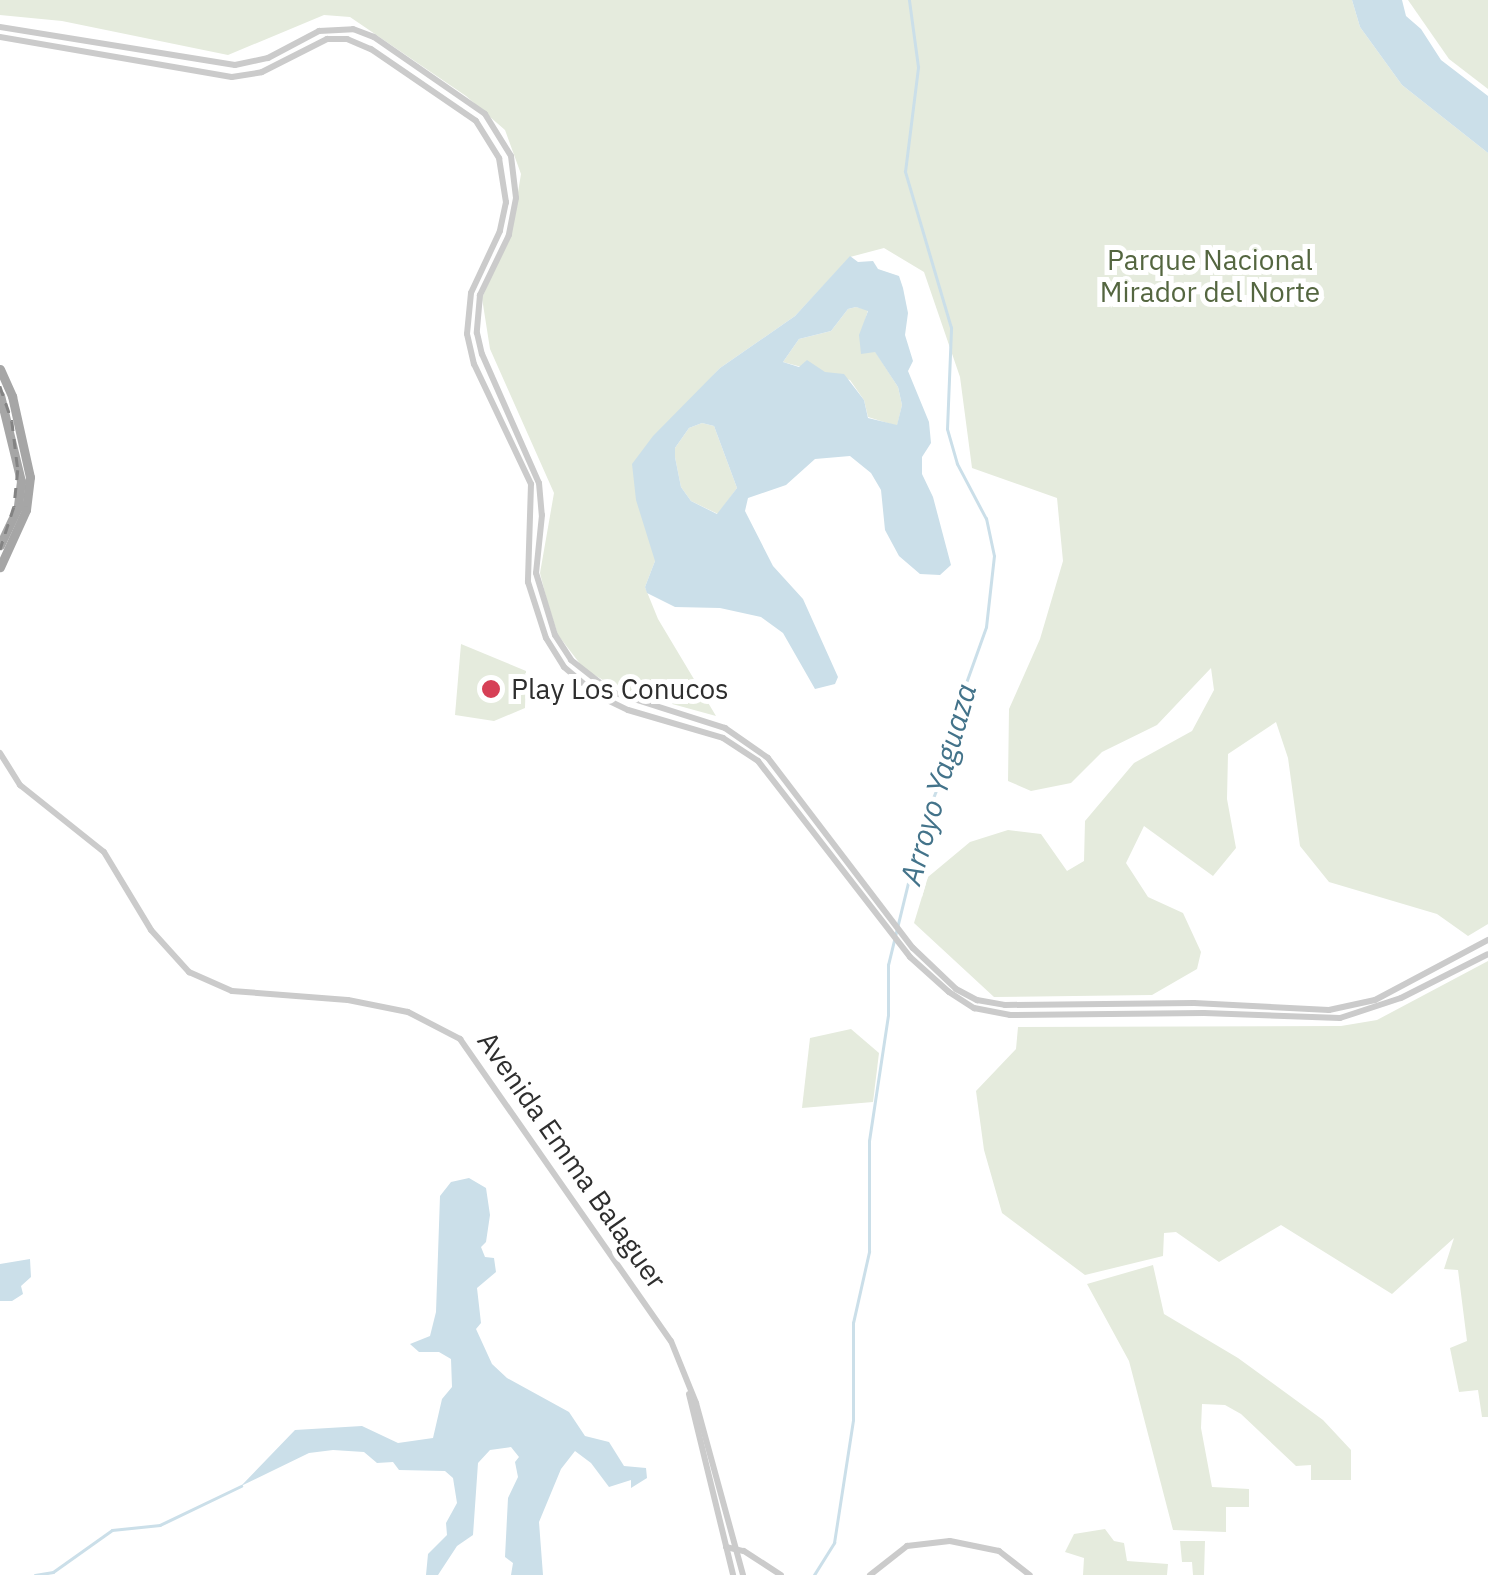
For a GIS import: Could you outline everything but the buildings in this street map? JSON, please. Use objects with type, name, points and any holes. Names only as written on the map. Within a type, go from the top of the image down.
[{"type":"main road","points":[[0,369],[12,396],[30,477],[26,510],[0,567]]},
{"type":"main road","points":[[0,395],[21,481],[18,507],[0,545]]},
{"type":"street","points":[[0,26],[235,65],[258,62],[330,28],[362,32],[468,100],[499,132],[515,170],[515,213],[506,244],[480,295],[477,333],[482,354],[539,483],[542,516],[536,573],[555,635],[571,660],[612,692],[707,721],[756,747],[781,772],[913,948],[956,989],[991,1004],[1194,1003],[1329,1010],[1374,1000],[1488,940]]},
{"type":"street","points":[[0,36],[232,77],[262,72],[327,39],[357,42],[464,110],[492,142],[506,184],[505,216],[471,294],[467,334],[474,364],[526,470],[533,510],[528,582],[537,618],[554,652],[573,676],[614,704],[702,730],[748,752],[784,790],[910,957],[949,992],[991,1013],[1204,1013],[1290,1019],[1361,1014],[1488,954]]},
{"type":"street","points":[[289,45],[297,55]]},
{"type":"street","name":"Avenida Emma Balaguer","points":[[0,753],[20,784],[104,852],[151,930],[189,972],[232,991],[348,1000],[408,1012],[460,1039],[607,1255],[658,1319],[680,1363],[689,1392],[733,1575]]},
{"type":"street","points":[[854,884],[862,880]]},
{"type":"street","name":"Avenida Emma Balaguer","points":[[689,1392],[696,1404],[743,1575]]},
{"type":"street","points":[[870,1575],[907,1546],[950,1541],[998,1551],[1030,1575]]},
{"type":"street","points":[[726,1547],[736,1548],[780,1575]]},
{"type":"green space","name":"Parque Nacional Mirador del Norte","points":[[0,0],[1352,0],[1360,27],[1402,85],[1488,153],[1488,924],[1468,936],[1437,914],[1329,882],[1300,846],[1288,758],[1276,722],[1228,754],[1227,799],[1236,848],[1213,876],[1144,826],[1126,863],[1148,897],[1183,913],[1201,952],[1197,969],[1152,995],[994,997],[914,923],[928,877],[970,842],[1008,830],[1041,834],[1067,871],[1084,861],[1085,821],[1134,763],[1192,731],[1214,690],[1211,668],[1157,725],[1102,752],[1071,783],[1031,791],[1008,781],[1009,709],[1040,639],[1063,561],[1057,498],[972,468],[960,377],[924,272],[884,248],[850,257],[795,316],[720,368],[674,418],[655,561],[645,587],[658,619],[716,716],[654,699],[610,684],[584,669],[558,635],[547,601],[540,573],[554,493],[490,349],[482,298],[512,229],[521,174],[505,130],[466,96],[350,17],[324,15],[228,55],[62,21],[0,15]]},
{"type":"green space","points":[[1408,0],[1488,0],[1488,89],[1449,59]]},
{"type":"green space","points":[[848,309],[868,310],[862,331],[898,387],[902,405],[897,426],[868,417],[864,400],[850,380],[783,362],[799,339],[831,331]]},
{"type":"green space","points":[[702,423],[714,426],[737,488],[718,514],[691,501],[681,487],[675,457],[675,448],[689,428]]},
{"type":"green space","name":"Play Los Conucos","points":[[461,644],[526,671],[525,708],[494,721],[455,715]]},
{"type":"green space","points":[[1488,961],[1488,1417],[1482,1417],[1478,1390],[1459,1392],[1450,1348],[1467,1341],[1458,1270],[1444,1269],[1454,1238],[1392,1294],[1281,1225],[1219,1262],[1176,1232],[1164,1233],[1163,1256],[1085,1275],[1002,1213],[984,1150],[976,1091],[1016,1049],[1018,1027],[1341,1026],[1377,1020]]},
{"type":"green space","points":[[851,1029],[879,1053],[873,1102],[802,1108],[810,1038]]},
{"type":"green space","points":[[1153,1265],[1164,1314],[1238,1358],[1323,1420],[1351,1450],[1351,1480],[1311,1480],[1311,1465],[1296,1466],[1241,1414],[1225,1405],[1202,1404],[1201,1428],[1212,1487],[1249,1489],[1249,1507],[1226,1507],[1226,1532],[1173,1530],[1129,1361],[1087,1284]]},
{"type":"green space","points":[[1105,1529],[1114,1541],[1124,1543],[1127,1561],[1168,1564],[1167,1575],[1083,1575],[1084,1558],[1065,1552],[1074,1534]]},
{"type":"green space","points":[[1180,1541],[1205,1541],[1204,1575],[1193,1575],[1192,1562],[1182,1562]]},
{"type":"water","points":[[1352,0],[1402,0],[1406,16],[1421,29],[1441,60],[1488,96],[1488,153],[1402,85],[1360,27]]},
{"type":"water","points":[[850,256],[858,262],[873,261],[878,269],[899,276],[908,313],[905,335],[913,361],[908,371],[929,422],[931,443],[922,457],[922,474],[933,497],[951,565],[940,575],[920,574],[899,556],[885,530],[881,490],[871,473],[850,456],[815,459],[786,485],[748,498],[745,511],[773,566],[803,599],[838,677],[835,684],[815,689],[783,633],[761,617],[720,608],[675,607],[647,593],[645,587],[655,561],[636,500],[632,464],[653,436],[720,368],[795,316]],"holes":[[[848,309],[868,311],[859,335],[861,354],[875,352],[898,387],[902,405],[897,425],[868,418],[864,400],[844,374],[825,372],[807,360],[799,367],[783,362],[799,339],[831,331]],[[702,423],[714,426],[737,488],[717,514],[691,501],[681,487],[675,457],[675,448],[689,428]]]},
{"type":"water","points":[[469,1178],[486,1188],[490,1215],[486,1242],[481,1247],[485,1257],[494,1258],[496,1272],[477,1288],[481,1323],[476,1329],[492,1364],[507,1378],[569,1412],[585,1436],[609,1442],[624,1466],[646,1468],[647,1478],[631,1488],[631,1480],[609,1487],[591,1463],[575,1451],[561,1469],[539,1522],[543,1575],[511,1575],[513,1563],[505,1557],[508,1498],[518,1477],[515,1462],[519,1457],[511,1447],[490,1450],[478,1463],[473,1535],[457,1546],[438,1575],[426,1575],[428,1554],[447,1535],[446,1523],[457,1503],[453,1478],[445,1471],[399,1470],[393,1462],[377,1463],[364,1452],[333,1450],[309,1453],[241,1486],[295,1430],[362,1426],[398,1443],[433,1438],[442,1399],[452,1387],[451,1359],[439,1352],[419,1352],[410,1344],[430,1336],[436,1312],[440,1196],[451,1182]]},
{"type":"water","points":[[30,1259],[31,1277],[21,1286],[23,1294],[12,1301],[0,1301],[0,1264]]},
{"type":"waterway","name":"Arroyo Yaguaza","points":[[814,1575],[834,1543],[853,1420],[853,1323],[869,1252],[869,1141],[888,1015],[888,965],[922,826],[941,778],[956,711],[986,627],[994,556],[986,519],[957,464],[947,429],[951,328],[905,172],[918,67],[909,0]]},
{"type":"waterway","points":[[35,1575],[53,1572],[112,1530],[160,1525],[241,1486]]},
{"type":"railway","points":[[0,386],[12,421],[18,470],[14,507],[0,550]]},
{"type":"place","name":"Play Los Conucos","points":[[491,689]]}]
